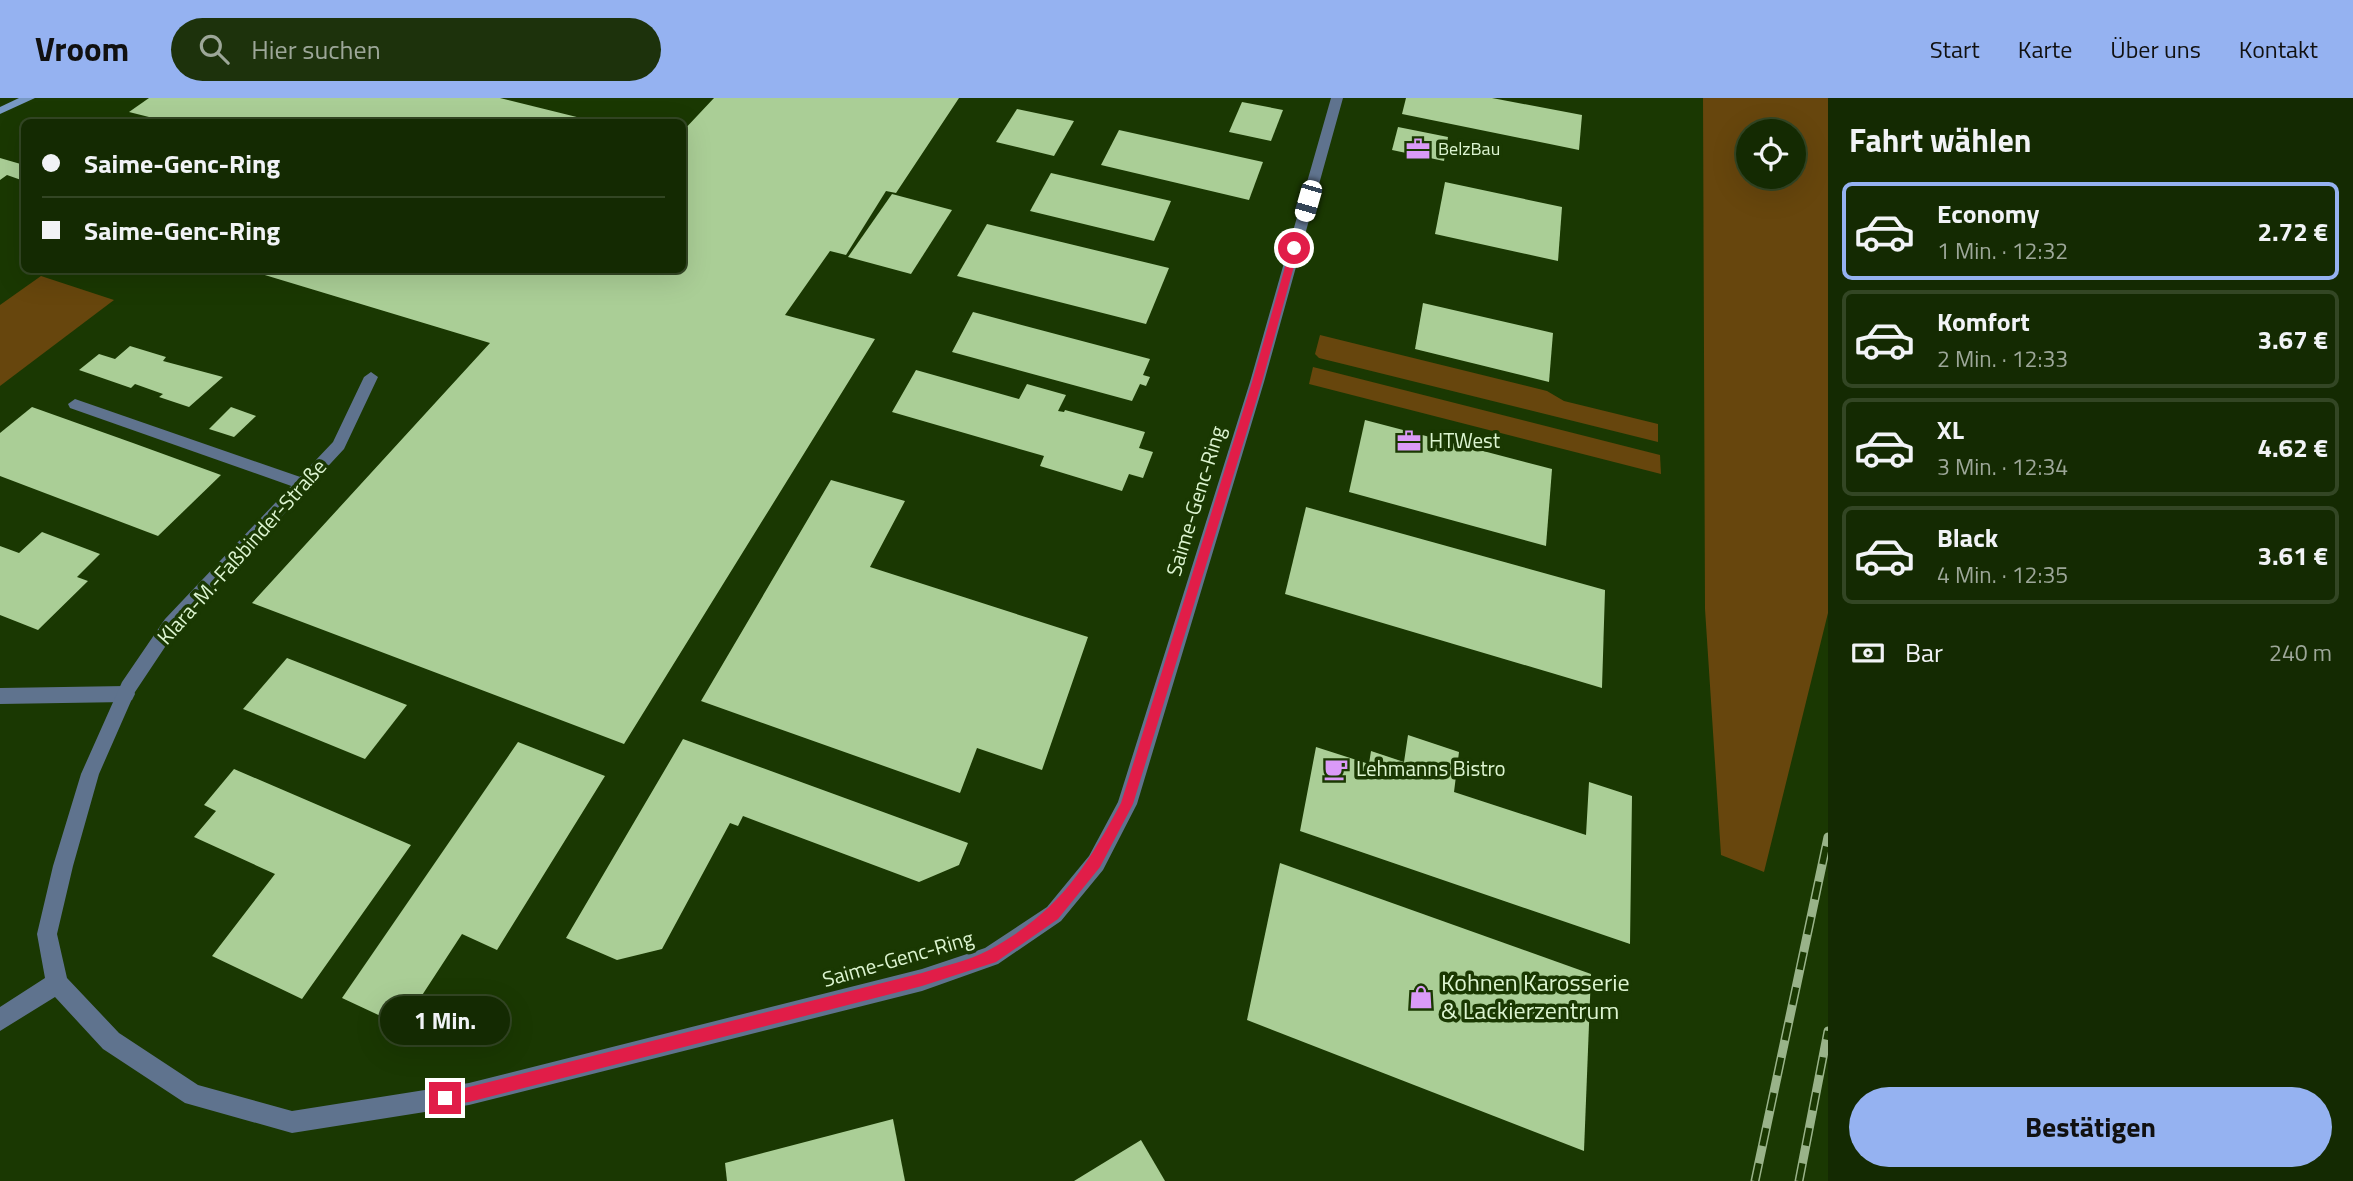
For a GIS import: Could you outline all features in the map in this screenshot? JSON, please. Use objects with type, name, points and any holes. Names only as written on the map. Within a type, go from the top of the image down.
[{"type":"main road","points":[[0,111],[29,98]]},
{"type":"street","name":"Saime-Genc-Ring","points":[[57,983],[111,1041],[193,1095],[292,1122],[469,1094],[922,979],[991,957],[1054,914],[1096,863],[1127,804],[1257,382],[1337,98]]},
{"type":"street","name":"Klara-M.-Faßbinder-Straße","points":[[57,983],[47,934],[63,866],[90,774],[125,694],[171,624],[339,445],[371,377]]},
{"type":"street","points":[[75,404],[303,484]]},
{"type":"street","points":[[0,696],[125,694]]},
{"type":"street","points":[[0,1020],[57,983]]},
{"type":"shaded area","points":[[1703,98],[1828,98],[1828,613],[1764,872],[1721,855],[1705,609]]},
{"type":"shaded area","points":[[41,276],[114,300],[0,386],[0,305]]},
{"type":"shaded area","points":[[1320,335],[1547,391],[1564,401],[1658,424],[1658,442],[1319,358],[1315,354]]},
{"type":"shaded area","points":[[1313,367],[1660,455],[1661,474],[1309,384]]},
{"type":"building","points":[[149,98],[500,98],[585,119],[157,119],[129,112]]},
{"type":"building","points":[[714,98],[959,98],[896,193],[886,191],[846,255],[830,251],[785,315],[875,339],[624,744],[252,603],[490,343],[258,273],[686,273],[686,128]]},
{"type":"building","points":[[1406,98],[1492,98],[1582,115],[1579,150],[1402,114]]},
{"type":"building","points":[[1242,102],[1283,110],[1271,141],[1229,132]]},
{"type":"building","points":[[1017,109],[1074,121],[1054,156],[996,142]]},
{"type":"building","points":[[1398,127],[1448,137],[1444,161],[1392,150]]},
{"type":"building","points":[[1119,130],[1263,162],[1249,200],[1101,165]]},
{"type":"building","points":[[0,158],[21,164],[21,180],[7,175],[0,180]]},
{"type":"building","points":[[1051,173],[1171,201],[1154,241],[1030,211]]},
{"type":"building","points":[[1445,182],[1562,207],[1558,261],[1435,234]]},
{"type":"building","points":[[892,194],[952,210],[911,274],[848,257]]},
{"type":"building","points":[[987,224],[1169,268],[1146,324],[957,276]]},
{"type":"building","points":[[1423,303],[1553,333],[1549,382],[1415,349]]},
{"type":"building","points":[[973,312],[1150,359],[1143,375],[1150,377],[1146,386],[1140,384],[1132,401],[952,352]]},
{"type":"building","points":[[130,346],[166,357],[163,361],[223,377],[189,407],[159,397],[163,394],[135,384],[131,388],[79,370],[99,354],[115,359]]},
{"type":"building","points":[[916,370],[1019,399],[1027,384],[1066,395],[1058,411],[1065,410],[1145,432],[1139,448],[1153,452],[1143,478],[1129,474],[1122,491],[1040,466],[1044,456],[892,412]]},
{"type":"building","points":[[32,407],[221,475],[158,536],[0,476],[0,433]]},
{"type":"building","points":[[231,407],[256,416],[234,437],[209,429]]},
{"type":"building","points":[[1365,420],[1552,469],[1546,546],[1349,492]]},
{"type":"building","points":[[831,480],[905,501],[870,567],[1088,637],[1042,770],[977,748],[960,793],[701,701]]},
{"type":"building","points":[[1306,507],[1605,590],[1602,688],[1285,594]]},
{"type":"building","points":[[42,532],[100,554],[77,577],[88,581],[38,630],[0,615],[0,546],[19,553]]},
{"type":"building","points":[[287,658],[407,705],[365,759],[243,709]]},
{"type":"building","points":[[1408,735],[1459,752],[1454,792],[1586,835],[1589,782],[1632,796],[1630,944],[1300,831],[1316,747],[1369,764],[1371,751],[1404,762]]},
{"type":"building","points":[[683,739],[968,843],[959,865],[919,882],[743,816],[738,826],[730,823],[662,949],[617,960],[566,938]]},
{"type":"building","points":[[518,742],[605,776],[497,950],[462,934],[402,1026],[342,998]]},
{"type":"building","points":[[234,769],[411,845],[302,999],[212,956],[275,874],[194,837],[216,811],[204,805]]},
{"type":"building","name":"Kohnen Karosserie & Lackierzentrum","points":[[1280,863],[1591,974],[1584,1151],[1247,1020]]},
{"type":"building","points":[[893,1119],[905,1181],[727,1181],[725,1163]]},
{"type":"building","points":[[1141,1140],[1165,1181],[1074,1181]]},
{"type":"railway","points":[[1755,1181],[1828,837]]},
{"type":"railway","points":[[1799,1181],[1828,1031]]},
{"type":"place","name":"BelzBau","points":[[1418,149]]},
{"type":"place","name":"HTWest","points":[[1409,441]]},
{"type":"place","name":"Lehmanns Bistro","points":[[1336,769]]},
{"type":"place","name":"Kohnen Karosserie & Lackierzentrum","points":[[1421,997]]},
{"type":"route","points":[[445,1098],[922,979],[991,957],[1054,914],[1096,863],[1127,804],[1257,382],[1294,248]]}]
